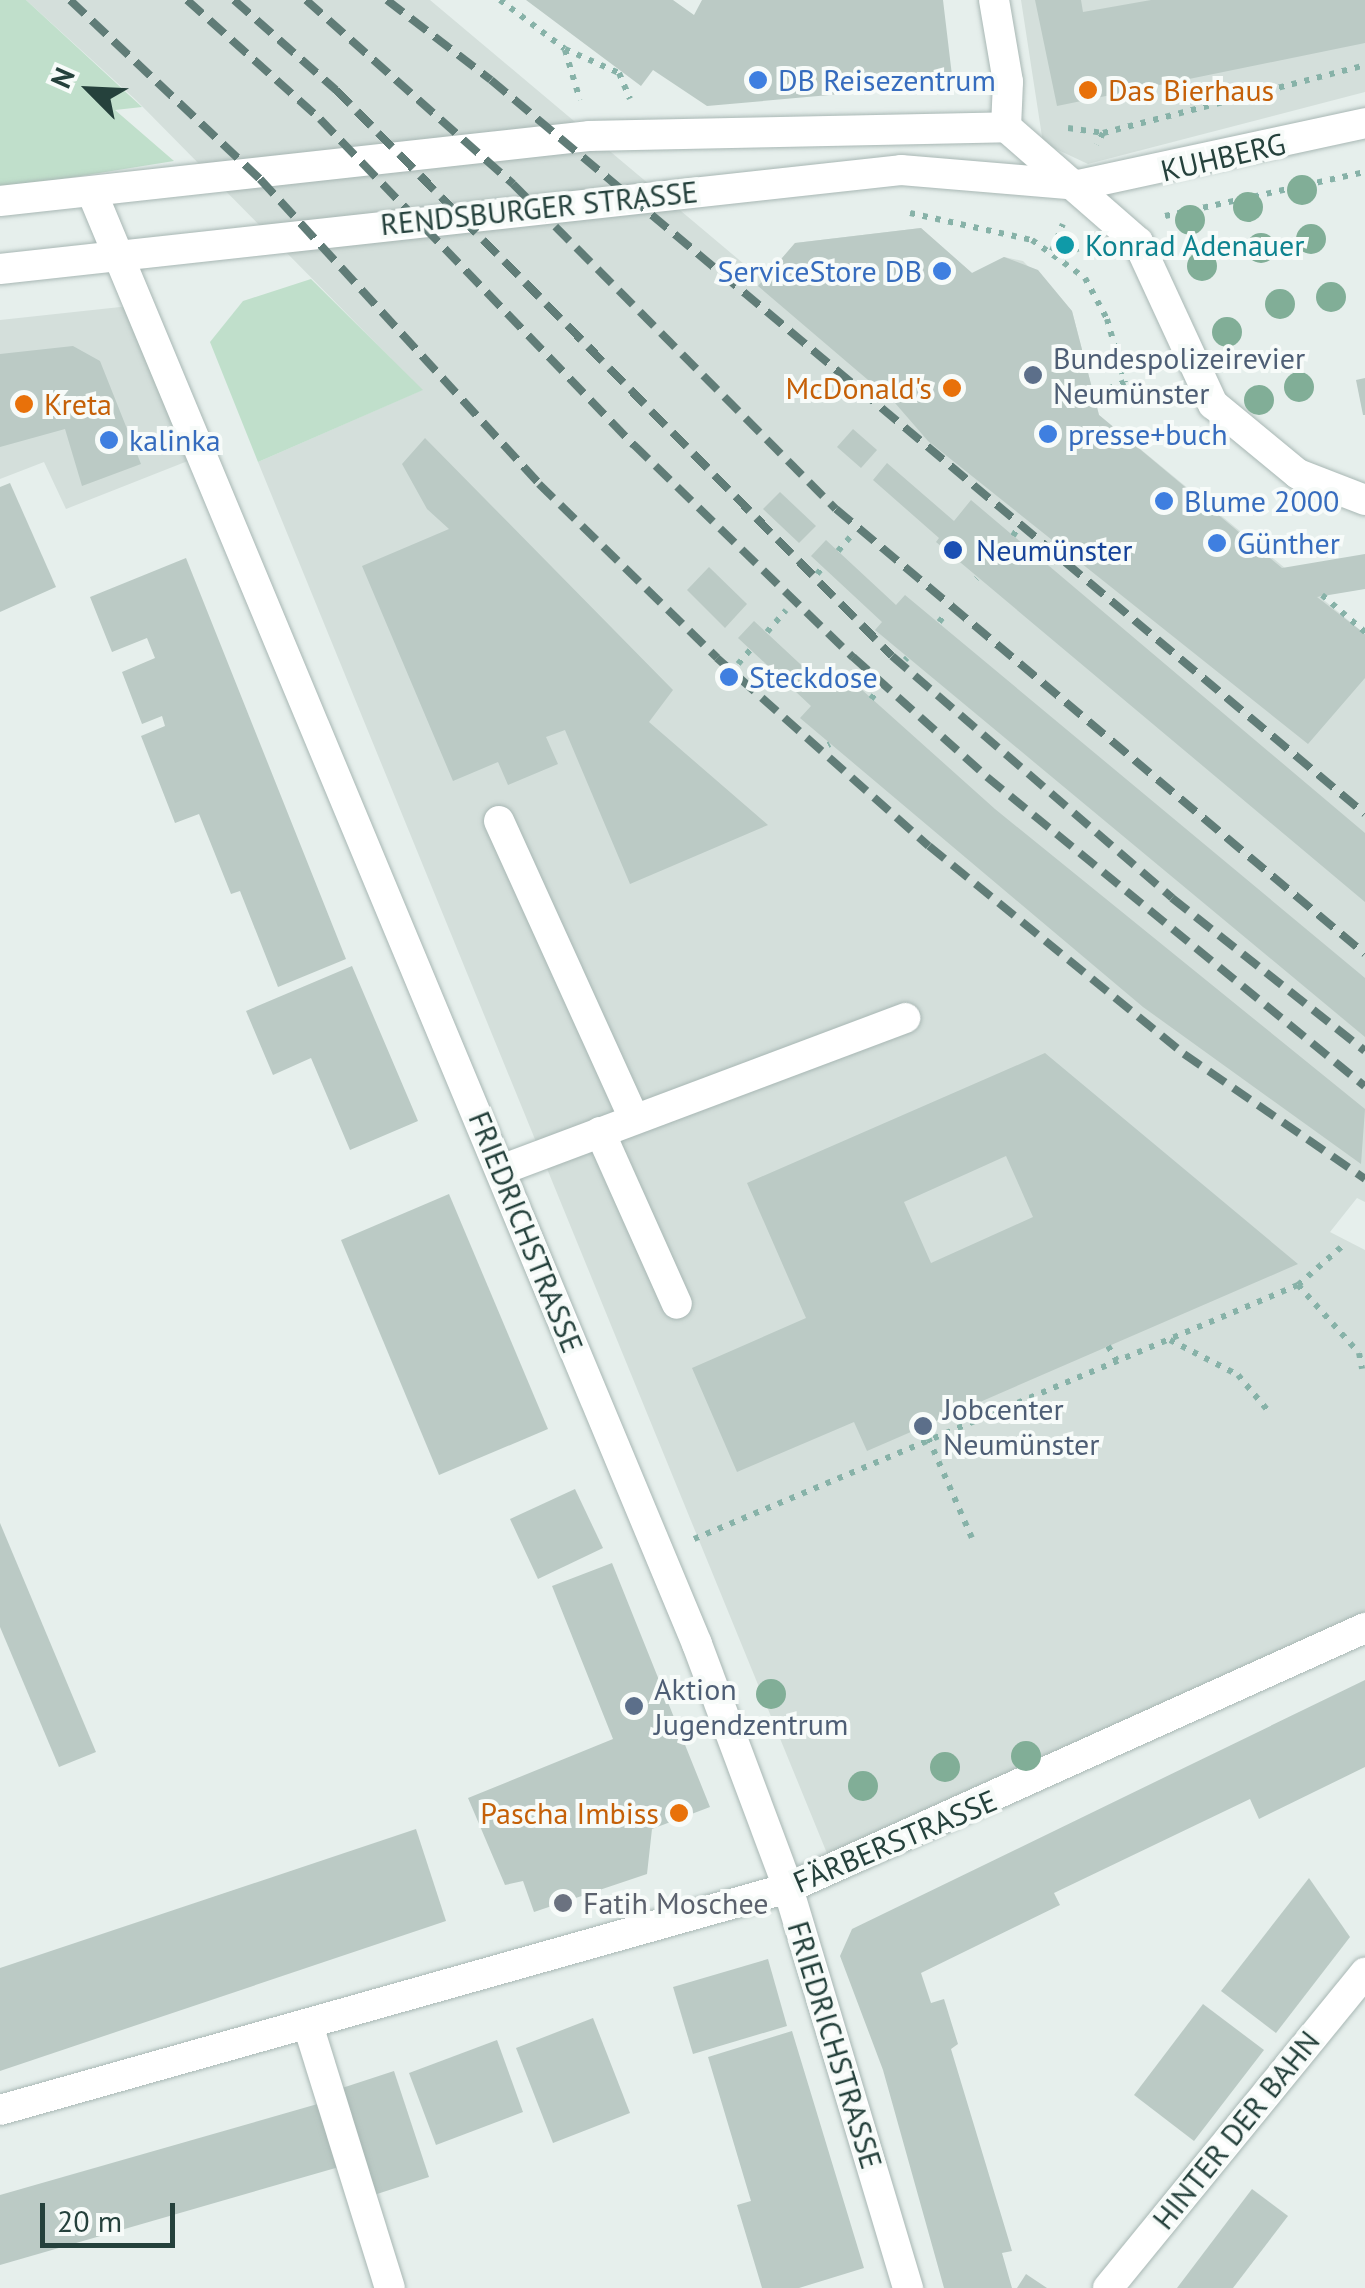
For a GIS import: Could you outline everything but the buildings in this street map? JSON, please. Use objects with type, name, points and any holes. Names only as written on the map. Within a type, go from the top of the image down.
[{"type":"street","points":[[994,0],[1008,82],[1006,127],[1079,185],[1138,242],[1212,404],[1298,474],[1363,508]]},
{"type":"street","name":"KUHBERG","points":[[1079,185],[1365,123]]},
{"type":"street","name":"RENDSBURGER STRASSE","points":[[0,201],[93,195],[590,136],[1006,127]]},
{"type":"street","name":"RENDSBURGER STRASSE","points":[[0,269],[119,260],[901,170],[1079,185]]},
{"type":"street","name":"FRIEDRICHSTRASSE","points":[[93,195],[658,1554],[788,1888],[908,2288]]},
{"type":"street","points":[[499,820],[634,1119]]},
{"type":"street","points":[[501,1170],[905,1018]]},
{"type":"street","points":[[600,1132],[678,1304]]},
{"type":"street","name":"FÄRBERSTRASSE","points":[[0,2110],[788,1888],[1365,1628]]},
{"type":"street","name":"HINTER DER BAHN","points":[[1108,2288],[1365,1973]]},
{"type":"street","points":[[308,2024],[390,2288]]},
{"type":"path","points":[[500,0],[565,49],[619,74],[634,108]]},
{"type":"path","points":[[565,49],[590,136]]},
{"type":"path","points":[[1102,133],[1365,65]]},
{"type":"path","points":[[1062,256],[1122,227],[1365,172]]},
{"type":"path","points":[[838,551],[851,536]]},
{"type":"path","points":[[817,574],[823,566]]},
{"type":"path","points":[[1322,595],[1365,632]]},
{"type":"path","points":[[766,632],[786,610]]},
{"type":"path","points":[[738,664],[750,650]]},
{"type":"path","points":[[658,1554],[1298,1285],[1346,1243]]},
{"type":"path","points":[[1298,1285],[1358,1352],[1362,1369]]},
{"type":"path","points":[[1168,1340],[1238,1376],[1269,1412]]},
{"type":"path","points":[[1108,1346],[1117,1361]]},
{"type":"path","points":[[923,1426],[972,1538]]},
{"type":"shaded area","points":[[26,0],[430,0],[763,280],[795,243],[921,228],[972,273],[1004,257],[1023,261],[1072,311],[1099,415],[1365,634],[1365,1202],[1357,1198],[1330,1232],[1365,1250],[1365,1628],[833,1868],[258,462],[422,390],[136,100]]},
{"type":"shaded area","points":[[1021,0],[1365,0],[1365,92],[1088,164],[1043,143]]},
{"type":"shaded area","points":[[139,305],[203,455],[66,509],[44,462],[0,479],[0,320]]},
{"type":"green space","points":[[0,0],[26,0],[142,107],[115,110],[174,161],[0,189]]},
{"type":"green space","points":[[311,279],[423,390],[258,462],[210,342],[243,301]]},
{"type":"railway","points":[[70,0],[260,179],[539,484],[717,658],[929,846],[1184,1054],[1365,1179]]},
{"type":"railway","points":[[187,0],[320,119],[634,445],[853,657],[987,777],[1365,1086]]},
{"type":"railway","points":[[234,0],[336,90],[892,656],[1172,898],[1365,1051]]},
{"type":"railway","points":[[306,0],[513,184],[836,509],[1365,954]]},
{"type":"railway","points":[[387,0],[491,80],[1365,814]]},
{"type":"place","name":"DB Reisezentrum","points":[[758,80]]},
{"type":"place","name":"Das Bierhaus","points":[[1088,90]]},
{"type":"place","name":"Konrad Adenauer","points":[[1065,245]]},
{"type":"place","name":"ServiceStore DB","points":[[942,271]]},
{"type":"place","name":"Bundespolizeirevier Neumünster","points":[[1033,375]]},
{"type":"place","name":"McDonald's","points":[[952,388]]},
{"type":"place","name":"Kreta","points":[[24,404]]},
{"type":"place","name":"presse+buch","points":[[1048,434]]},
{"type":"place","name":"kalinka","points":[[109,440]]},
{"type":"place","name":"Blume 2000","points":[[1164,501]]},
{"type":"place","name":"Günther","points":[[1217,543]]},
{"type":"place","name":"Neumünster","points":[[953,550]]},
{"type":"place","name":"Steckdose","points":[[729,677]]},
{"type":"place","name":"Jobcenter Neumünster","points":[[923,1426]]},
{"type":"place","name":"Aktion Jugendzentrum","points":[[634,1706]]},
{"type":"place","name":"Pascha Imbiss","points":[[679,1813]]},
{"type":"place","name":"Fatih Moschee","points":[[563,1903]]}]
